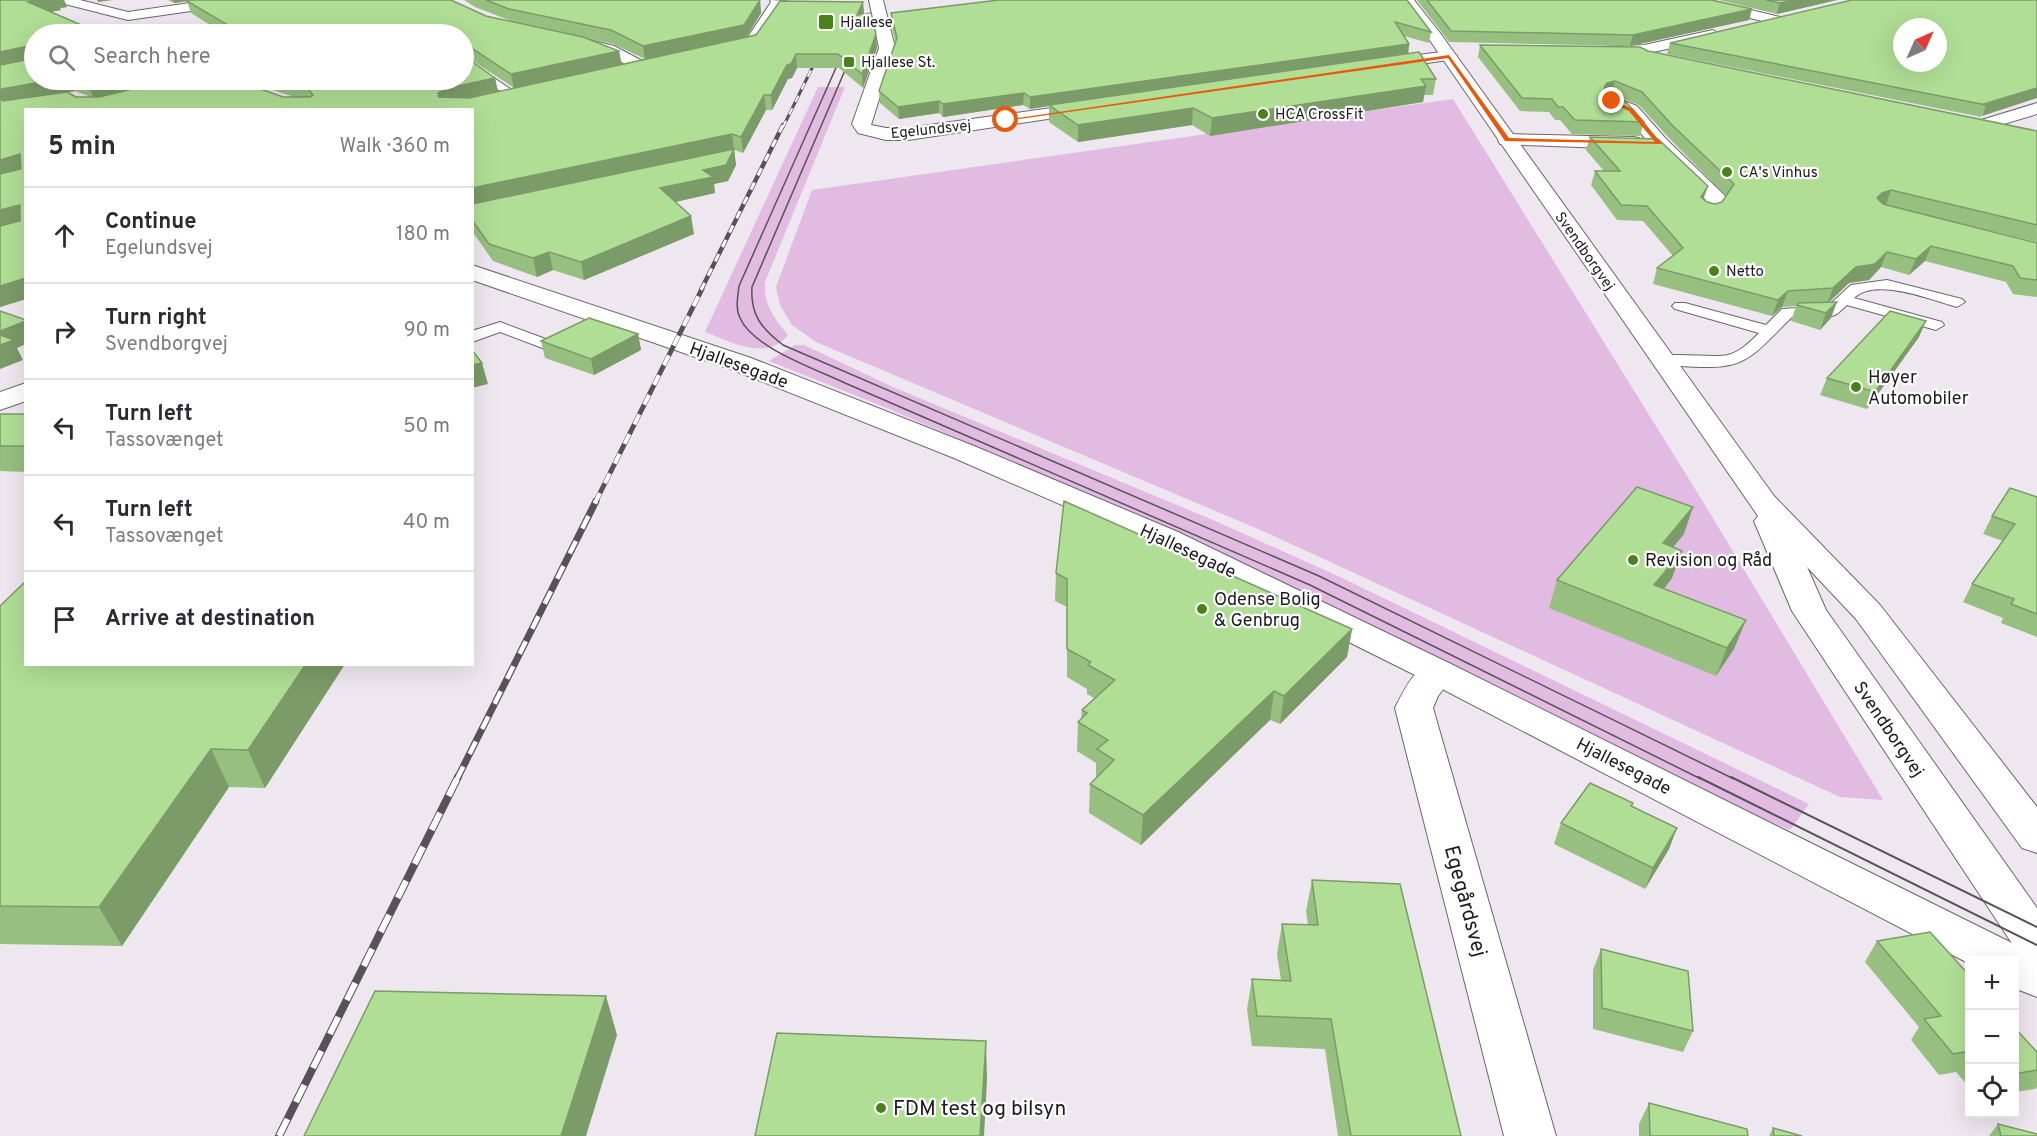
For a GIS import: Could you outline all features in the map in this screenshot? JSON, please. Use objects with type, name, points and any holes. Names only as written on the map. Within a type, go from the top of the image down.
[{"type":"street","points":[[66,0],[128,16],[240,0]]},
{"type":"street","points":[[741,46],[752,43],[779,1],[777,0]]},
{"type":"street","name":"Egelundsvej","points":[[876,0],[887,48],[861,124],[864,129],[876,133],[920,133],[1107,105]]},
{"type":"street","name":"Svendborgvej","points":[[1407,0],[1452,52],[1507,140],[1762,503],[1868,612],[2037,837]]},
{"type":"street","points":[[1585,52],[1630,52],[1781,19],[1691,0]]},
{"type":"street","points":[[128,16],[132,24]]},
{"type":"street","points":[[561,39],[608,49],[650,66],[623,72]]},
{"type":"street","points":[[1362,67],[1452,52]]},
{"type":"street","points":[[1630,52],[1673,61]]},
{"type":"street","points":[[493,100],[520,95]]},
{"type":"street","points":[[1612,101],[1631,110],[1660,144],[1717,199],[1710,211]]},
{"type":"street","points":[[2014,132],[1978,124],[2037,108]]},
{"type":"street","points":[[1507,140],[1660,144]]},
{"type":"street","name":"Hjallesegade","points":[[474,273],[742,364],[964,452],[1167,539],[1438,672],[1996,956]]},
{"type":"street","points":[[0,402],[24,392]]},
{"type":"street","name":"Svendborgvej","points":[[1762,503],[1809,611],[2037,944]]},
{"type":"street","name":"Egegårdsvej","points":[[1438,672],[1422,691],[1414,708],[1530,1136]]},
{"type":"street","points":[[2019,969],[2037,978]]},
{"type":"lane","points":[[474,67],[520,95]]},
{"type":"lane","points":[[1662,360],[1729,360],[1744,356],[1788,312],[1832,311],[1856,288],[1887,284],[1957,302]]},
{"type":"lane","points":[[1844,300],[1936,325]]},
{"type":"lane","points":[[1680,306],[1768,331]]},
{"type":"lane","points":[[474,336],[501,327],[545,344]]},
{"type":"shaded area","points":[[818,87],[845,87],[765,282],[768,304],[774,317],[788,335],[779,343],[759,349],[737,344],[705,332]]},
{"type":"shaded area","points":[[1453,99],[1705,505],[1883,800],[1840,797],[1265,532],[816,342],[792,325],[780,305],[776,287],[812,190]]},
{"type":"shaded area","points":[[795,345],[804,345],[893,387],[1213,520],[1338,576],[1809,804],[1790,830],[1732,805],[1427,652],[1198,542],[882,406],[769,361]]},
{"type":"building","points":[[0,0],[40,0],[28,2],[79,24],[24,24],[24,47],[0,52]]},
{"type":"building","points":[[451,0],[486,16],[583,37],[619,51],[511,74],[474,50],[474,24],[226,24],[187,1]]},
{"type":"building","points":[[486,0],[760,0],[744,25],[643,46],[611,30],[509,9]]},
{"type":"building","points":[[999,0],[1407,0],[1431,32],[1395,22],[1409,44],[1030,97],[1024,93],[943,104],[939,101],[898,107],[879,91],[897,38],[891,13]]},
{"type":"building","points":[[1427,0],[1711,0],[1752,9],[1633,35],[1451,31]]},
{"type":"building","points":[[1766,0],[1795,0],[1780,3]]},
{"type":"building","points":[[1852,0],[2037,0],[2037,88],[1984,104],[1986,105],[1670,43]]},
{"type":"building","points":[[780,1],[863,2],[857,15],[871,13],[876,34],[862,74],[838,54],[796,54],[791,64],[787,65],[771,95],[764,95],[741,137],[732,134],[474,188],[474,108],[24,108],[24,279],[0,286],[0,226],[20,221],[20,205],[0,210],[0,174],[21,169],[20,154],[0,160],[0,98],[3,101],[67,92],[76,97],[99,97],[128,90],[264,90],[283,97],[310,97],[313,95],[309,90],[444,90],[438,93],[439,97],[469,98],[756,35]]},
{"type":"building","points":[[1480,45],[1640,47],[1648,51],[2037,131],[2037,225],[1891,190],[1882,193],[1877,198],[1883,204],[2037,243],[2037,280],[2020,278],[2013,266],[1931,246],[1916,259],[1887,252],[1875,264],[1856,267],[1833,288],[1788,291],[1778,300],[1657,268],[1683,248],[1647,206],[1621,205],[1595,171],[1620,171],[1590,137],[1658,139],[1708,186],[1701,197],[1707,202],[1715,204],[1722,202],[1734,184],[1672,125],[1642,92],[1615,81],[1607,83],[1604,88],[1608,94],[1627,103],[1644,122],[1575,120],[1563,107],[1558,107],[1552,99],[1522,98]]},
{"type":"building","points":[[1419,52],[1436,79],[1421,79],[1426,86],[1212,118],[1193,108],[1078,125],[1049,105]]},
{"type":"building","points":[[24,60],[24,85],[2,89],[0,92],[0,65]]},
{"type":"building","points":[[474,63],[495,78],[474,82]]},
{"type":"building","points":[[734,149],[726,165],[703,170],[713,177],[660,188],[691,216],[581,262],[549,252],[533,258],[489,244],[474,223],[474,204]]},
{"type":"building","points":[[1837,302],[1826,313],[1797,305],[1799,303]]},
{"type":"building","points":[[0,311],[24,319],[24,322],[0,331]]},
{"type":"building","points":[[1890,311],[1926,321],[1875,392],[1827,378]]},
{"type":"building","points":[[589,318],[638,334],[591,359],[541,341]]},
{"type":"building","points":[[0,335],[14,340],[0,345]]},
{"type":"building","points":[[474,353],[482,363],[474,365]]},
{"type":"building","points":[[0,414],[24,414],[24,446],[0,446]]},
{"type":"building","points":[[1637,487],[1693,507],[1663,543],[1682,551],[1654,585],[1746,620],[1727,648],[1557,580]]},
{"type":"building","points":[[2010,488],[2037,497],[2037,614],[2011,604],[2014,599],[1972,584],[2015,524],[1992,516]]},
{"type":"building","points":[[1064,501],[1352,629],[1284,696],[1274,691],[1143,815],[1090,784],[1114,760],[1097,749],[1108,740],[1078,722],[1087,713],[1082,710],[1115,680],[1088,665],[1091,662],[1067,649],[1067,579],[1056,573]]},
{"type":"building","points":[[24,583],[24,666],[305,666],[248,750],[211,749],[99,907],[0,906],[0,606]]},
{"type":"building","points":[[1590,783],[1633,803],[1631,806],[1677,828],[1653,868],[1561,823]]},
{"type":"building","points":[[1312,880],[1400,884],[1461,1136],[1351,1136],[1331,1019],[1257,1016],[1252,979],[1291,981],[1282,924],[1318,925]]},
{"type":"building","points":[[1930,932],[1965,970],[1965,1052],[1953,1054],[1924,1019],[1941,1016],[1877,941]]},
{"type":"building","points":[[1601,949],[1688,971],[1693,1031],[1602,1008]]},
{"type":"building","points":[[375,991],[606,996],[561,1136],[304,1136]]},
{"type":"building","points":[[2019,1032],[2037,1052],[2037,1070],[2019,1073]]},
{"type":"building","points":[[777,1033],[986,1041],[980,1136],[755,1136]]},
{"type":"building","points":[[1649,1103],[1747,1129],[1748,1136],[1650,1136]]},
{"type":"building","points":[[1998,1124],[2037,1134],[2037,1136],[2001,1136]]},
{"type":"building","points":[[1773,1128],[1802,1136],[1774,1136]]},
{"type":"tram line","points":[[843,52],[739,286],[738,314],[747,329],[758,339],[802,364],[1310,585],[1701,779]]},
{"type":"tram line","points":[[849,61],[752,287],[755,313],[763,327],[783,345],[1319,576],[1734,779]]},
{"type":"tram line","points":[[1698,777],[2037,945]]},
{"type":"tram line","points":[[1731,777],[2037,927]]},
{"type":"railway","points":[[783,127],[819,54]]},
{"type":"railway","points":[[701,290],[783,125]]},
{"type":"railway","points":[[458,777],[702,289]]},
{"type":"railway","points":[[279,1136],[458,777]]},
{"type":"place","name":"Hjallese","points":[[826,22]]},
{"type":"place","name":"Hjallese St.","points":[[849,62]]},
{"type":"place","name":"HCA CrossFit","points":[[1263,114]]},
{"type":"place","name":"CA's Vinhus","points":[[1727,172]]},
{"type":"place","name":"Netto","points":[[1714,271]]},
{"type":"place","name":"Høyer Automobiler","points":[[1856,387]]},
{"type":"place","name":"Revision og Råd","points":[[1633,560]]},
{"type":"place","name":"Odense Bolig & Genbrug","points":[[1202,609]]},
{"type":"place","name":"FDM test og bilsyn","points":[[881,1108]]},
{"type":"route","points":[[1006,120],[1449,56],[1507,140],[1660,144],[1631,110],[1612,101]]}]
